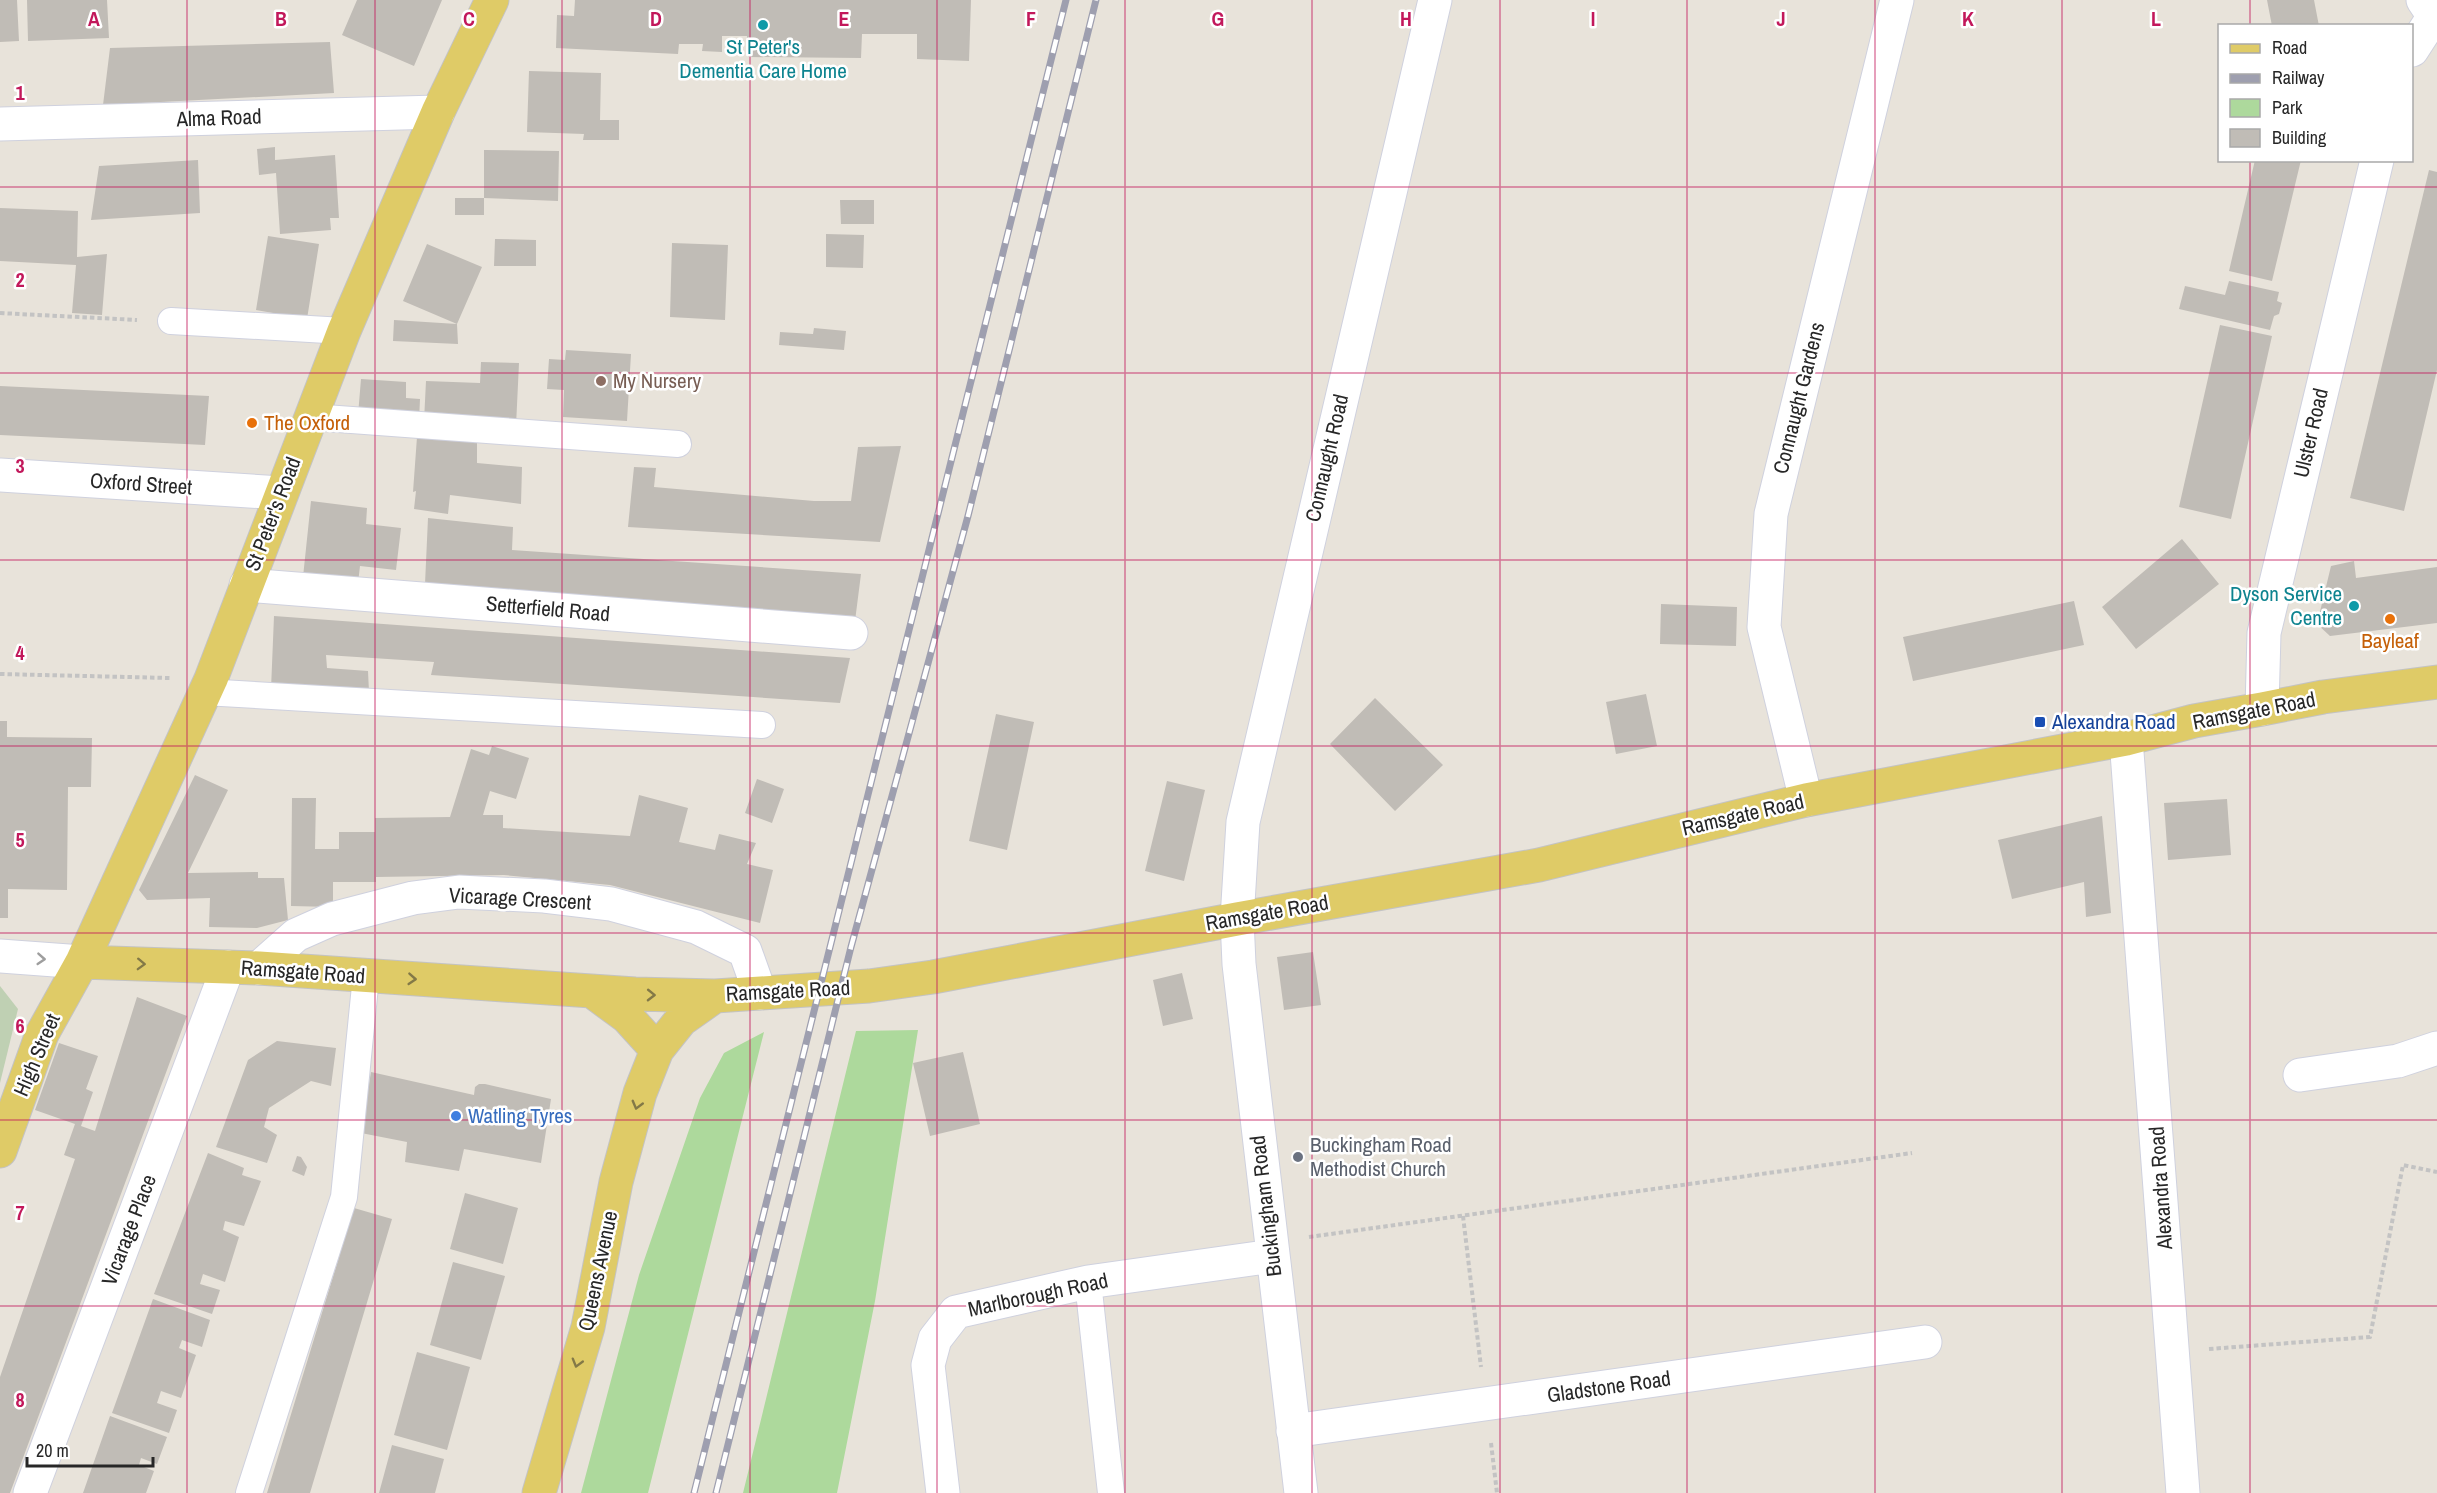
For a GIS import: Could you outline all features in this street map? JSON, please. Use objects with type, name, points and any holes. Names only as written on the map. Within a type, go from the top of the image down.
[{"type":"main road","name":"St Peter's Road","points":[[82,962],[208,685],[344,331],[438,112],[492,0]]},
{"type":"main road","name":"Ramsgate Road","points":[[82,962],[244,967],[593,992],[716,996],[869,986],[933,977],[1539,865],[1806,800],[2127,739],[2194,721],[2323,697],[2437,682]]},
{"type":"main road","name":"High Street","points":[[0,1151],[42,1034],[82,962]]},
{"type":"main road","points":[[593,992],[627,1017],[657,1050]]},
{"type":"main road","name":"Queens Avenue","points":[[539,1493],[588,1327],[616,1182],[640,1093],[657,1050],[681,1020],[716,996]]},
{"type":"street","name":"Connaught Road","points":[[1237,919],[1243,822],[1435,0]]},
{"type":"street","name":"Connaught Gardens","points":[[1806,800],[1764,627],[1771,514],[1897,0]]},
{"type":"street","points":[[2413,48],[2431,12]]},
{"type":"street","name":"Alma Road","points":[[0,124],[438,112]]},
{"type":"street","name":"Ulster Road","points":[[2262,709],[2264,633],[2377,162]]},
{"type":"street","name":"Oxford Street","points":[[0,475],[281,493]]},
{"type":"street","name":"Setterfield Road","points":[[246,585],[851,633]]},
{"type":"street","name":"Alexandra Road","points":[[2127,739],[2183,1493]]},
{"type":"street","name":"Vicarage Crescent","points":[[244,967],[296,935],[344,916],[413,898],[459,892],[533,895],[611,904],[696,927],[745,951],[760,993]]},
{"type":"street","name":"Buckingham Road","points":[[1237,919],[1239,964],[1301,1493]]},
{"type":"street","points":[[0,956],[82,962]]},
{"type":"street","name":"Vicarage Place","points":[[30,1493],[244,967]]},
{"type":"street","points":[[2300,1075],[2398,1061],[2437,1048]]},
{"type":"street","name":"Marlborough Road","points":[[943,1493],[928,1365],[935,1339],[956,1312],[1088,1282],[1271,1249]]},
{"type":"street","name":"Gladstone Road","points":[[1293,1431],[1925,1342]]},
{"type":"lane","points":[[171,321],[344,331]]},
{"type":"lane","points":[[311,417],[678,444]]},
{"type":"lane","points":[[208,685],[762,725]]},
{"type":"lane","points":[[249,1493],[344,1197],[366,976]]},
{"type":"lane","points":[[1088,1282],[1111,1493]]},
{"type":"path","points":[[0,313],[171,321]]},
{"type":"path","points":[[0,674],[208,685]]},
{"type":"path","points":[[1271,1249],[1463,1216],[1912,1153]]},
{"type":"path","points":[[2173,1351],[2370,1337],[2403,1165],[2437,1172]]},
{"type":"path","points":[[1463,1216],[1497,1493]]},
{"type":"green space","points":[[0,986],[18,1009],[0,1083]]},
{"type":"green space","points":[[918,1030],[875,1301],[837,1493],[743,1493],[856,1031]]},
{"type":"green space","points":[[764,1032],[648,1493],[581,1493],[639,1275],[700,1098],[724,1053]]},
{"type":"building","points":[[0,0],[17,0],[19,41],[0,42]]},
{"type":"building","points":[[27,0],[107,0],[109,38],[28,41]]},
{"type":"building","points":[[357,0],[442,0],[414,66],[342,35]]},
{"type":"building","name":"St Peter's Dementia Care Home","points":[[575,0],[971,0],[969,61],[917,59],[917,34],[862,34],[861,58],[748,57],[747,36],[722,36],[722,52],[702,51],[703,44],[679,44],[678,54],[556,48],[557,15],[574,16]]},
{"type":"building","points":[[2267,0],[2314,0],[2319,24],[2272,24]]},
{"type":"building","points":[[330,42],[334,93],[103,105],[110,48]]},
{"type":"building","points":[[529,71],[601,73],[600,120],[619,120],[619,140],[583,140],[584,134],[527,132]]},
{"type":"building","points":[[275,147],[275,160],[335,155],[339,218],[330,218],[331,230],[280,234],[276,173],[259,175],[257,149]]},
{"type":"building","points":[[484,150],[559,151],[558,201],[484,198]]},
{"type":"building","points":[[198,160],[200,213],[91,220],[99,166]]},
{"type":"building","points":[[2255,162],[2301,162],[2272,281],[2229,271]]},
{"type":"building","points":[[2429,170],[2437,172],[2437,370],[2404,511],[2350,498]]},
{"type":"building","points":[[455,198],[484,198],[484,215],[455,215]]},
{"type":"building","points":[[840,200],[874,200],[874,224],[841,224]]},
{"type":"building","points":[[0,208],[78,211],[77,257],[107,254],[102,315],[72,313],[76,265],[0,261]]},
{"type":"building","points":[[826,234],[864,235],[863,268],[826,267]]},
{"type":"building","points":[[268,236],[319,244],[307,319],[256,310]]},
{"type":"building","points":[[495,239],[536,240],[536,266],[494,266]]},
{"type":"building","points":[[672,243],[728,245],[725,320],[670,317]]},
{"type":"building","points":[[427,244],[482,267],[457,324],[403,301]]},
{"type":"building","points":[[2229,281],[2279,292],[2277,301],[2282,303],[2279,314],[2274,316],[2270,330],[2179,309],[2185,286],[2225,295]]},
{"type":"building","points":[[394,320],[457,324],[458,344],[393,341]]},
{"type":"building","points":[[2220,325],[2272,336],[2231,519],[2179,507]]},
{"type":"building","points":[[814,328],[846,331],[844,350],[779,345],[780,332],[813,334]]},
{"type":"building","points":[[566,350],[631,354],[627,421],[563,417],[564,390],[547,389],[549,359],[565,360]]},
{"type":"building","points":[[481,362],[519,363],[516,426],[424,421],[426,381],[480,383]]},
{"type":"building","points":[[361,379],[406,382],[406,398],[420,399],[419,420],[358,415]]},
{"type":"building","points":[[0,386],[209,396],[205,445],[0,435]]},
{"type":"building","points":[[417,437],[477,439],[477,463],[522,467],[521,504],[450,495],[448,514],[414,509]]},
{"type":"building","points":[[901,446],[880,542],[628,527],[634,467],[656,468],[654,487],[814,501],[851,501],[858,447]]},
{"type":"building","points":[[311,501],[367,508],[366,524],[401,528],[396,570],[360,566],[358,583],[303,577]]},
{"type":"building","points":[[428,518],[513,527],[512,550],[861,574],[855,621],[425,584]]},
{"type":"building","points":[[2182,539],[2219,584],[2136,649],[2102,607]]},
{"type":"building","points":[[2354,561],[2356,578],[2437,567],[2437,623],[2330,636],[2317,624],[2331,566]]},
{"type":"building","points":[[2074,601],[2084,645],[1913,681],[1903,637]]},
{"type":"building","points":[[1661,604],[1737,607],[1736,646],[1660,644]]},
{"type":"building","points":[[274,616],[850,658],[840,703],[431,675],[434,662],[326,655],[327,668],[368,671],[369,692],[271,689]]},
{"type":"building","points":[[1646,694],[1657,746],[1616,754],[1606,702]]},
{"type":"building","points":[[1375,698],[1443,765],[1395,811],[1330,744]]},
{"type":"building","points":[[996,714],[1034,722],[1007,850],[969,841]]},
{"type":"building","points":[[0,721],[7,721],[7,737],[92,738],[91,787],[68,787],[67,890],[8,889],[8,918],[0,918]]},
{"type":"building","points":[[492,746],[529,758],[516,799],[490,791],[483,815],[503,815],[503,828],[630,836],[639,795],[688,808],[679,842],[715,850],[719,834],[756,843],[747,864],[773,870],[760,923],[610,885],[504,875],[376,877],[376,882],[333,882],[333,907],[291,906],[292,798],[316,798],[315,849],[339,849],[339,832],[375,832],[375,818],[450,817],[471,749],[489,755]]},
{"type":"building","points":[[195,775],[228,790],[188,873],[258,872],[258,878],[284,878],[288,920],[257,928],[209,927],[210,898],[147,900],[139,890]]},
{"type":"building","points":[[757,779],[784,789],[772,823],[745,813]]},
{"type":"building","points":[[1167,781],[1205,790],[1184,881],[1145,871]]},
{"type":"building","points":[[2227,799],[2231,855],[2168,860],[2164,803]]},
{"type":"building","points":[[2102,816],[2111,913],[2086,917],[2084,882],[2012,899],[1998,840]]},
{"type":"building","points":[[1313,952],[1321,1005],[1284,1010],[1277,957]]},
{"type":"building","points":[[1182,973],[1193,1019],[1163,1026],[1153,980]]},
{"type":"building","points":[[137,997],[187,1016],[10,1493],[0,1493],[0,1377],[75,1159],[64,1155],[75,1124],[35,1110],[59,1043],[98,1056],[86,1089],[93,1092],[81,1126],[95,1131]]},
{"type":"building","points":[[277,1041],[336,1048],[331,1086],[311,1081],[269,1108],[264,1127],[277,1135],[267,1163],[216,1147],[248,1060]]},
{"type":"building","points":[[963,1052],[980,1124],[930,1136],[913,1063]]},
{"type":"building","name":"Watling Tyres","points":[[371,1072],[474,1095],[475,1087],[485,1084],[551,1099],[541,1163],[464,1149],[459,1171],[405,1162],[407,1142],[361,1133]]},
{"type":"building","points":[[208,1153],[244,1168],[242,1175],[261,1181],[244,1226],[225,1221],[223,1230],[239,1237],[225,1282],[203,1274],[200,1284],[220,1290],[212,1314],[154,1294]]},
{"type":"building","points":[[297,1156],[301,1157],[307,1167],[304,1176],[292,1171]]},
{"type":"building","points":[[465,1193],[518,1208],[503,1264],[450,1249]]},
{"type":"building","points":[[354,1208],[392,1219],[310,1493],[267,1493]]},
{"type":"building","points":[[453,1262],[505,1276],[481,1360],[430,1345]]},
{"type":"building","points":[[153,1299],[210,1320],[202,1347],[182,1340],[179,1348],[196,1355],[181,1398],[161,1391],[157,1403],[177,1410],[169,1433],[112,1413]]},
{"type":"building","points":[[417,1352],[470,1367],[447,1450],[394,1435]]},
{"type":"building","points":[[110,1416],[167,1437],[157,1464],[141,1458],[139,1465],[154,1471],[146,1493],[83,1493]]},
{"type":"building","points":[[392,1445],[444,1459],[435,1493],[379,1493]]},
{"type":"railway","points":[[694,1493],[1066,0]]},
{"type":"railway","points":[[716,1493],[851,947],[968,516],[1096,0]]},
{"type":"place","name":"St Peter's Dementia Care Home","points":[[763,25]]},
{"type":"place","name":"My Nursery","points":[[601,381]]},
{"type":"place","name":"The Oxford","points":[[252,423]]},
{"type":"place","name":"Dyson Service Centre","points":[[2354,606]]},
{"type":"place","name":"Bayleaf","points":[[2390,619]]},
{"type":"place","name":"Alexandra Road","points":[[2040,722]]},
{"type":"place","name":"Watling Tyres","points":[[456,1116]]},
{"type":"place","name":"Buckingham Road Methodist Church","points":[[1298,1157]]}]
